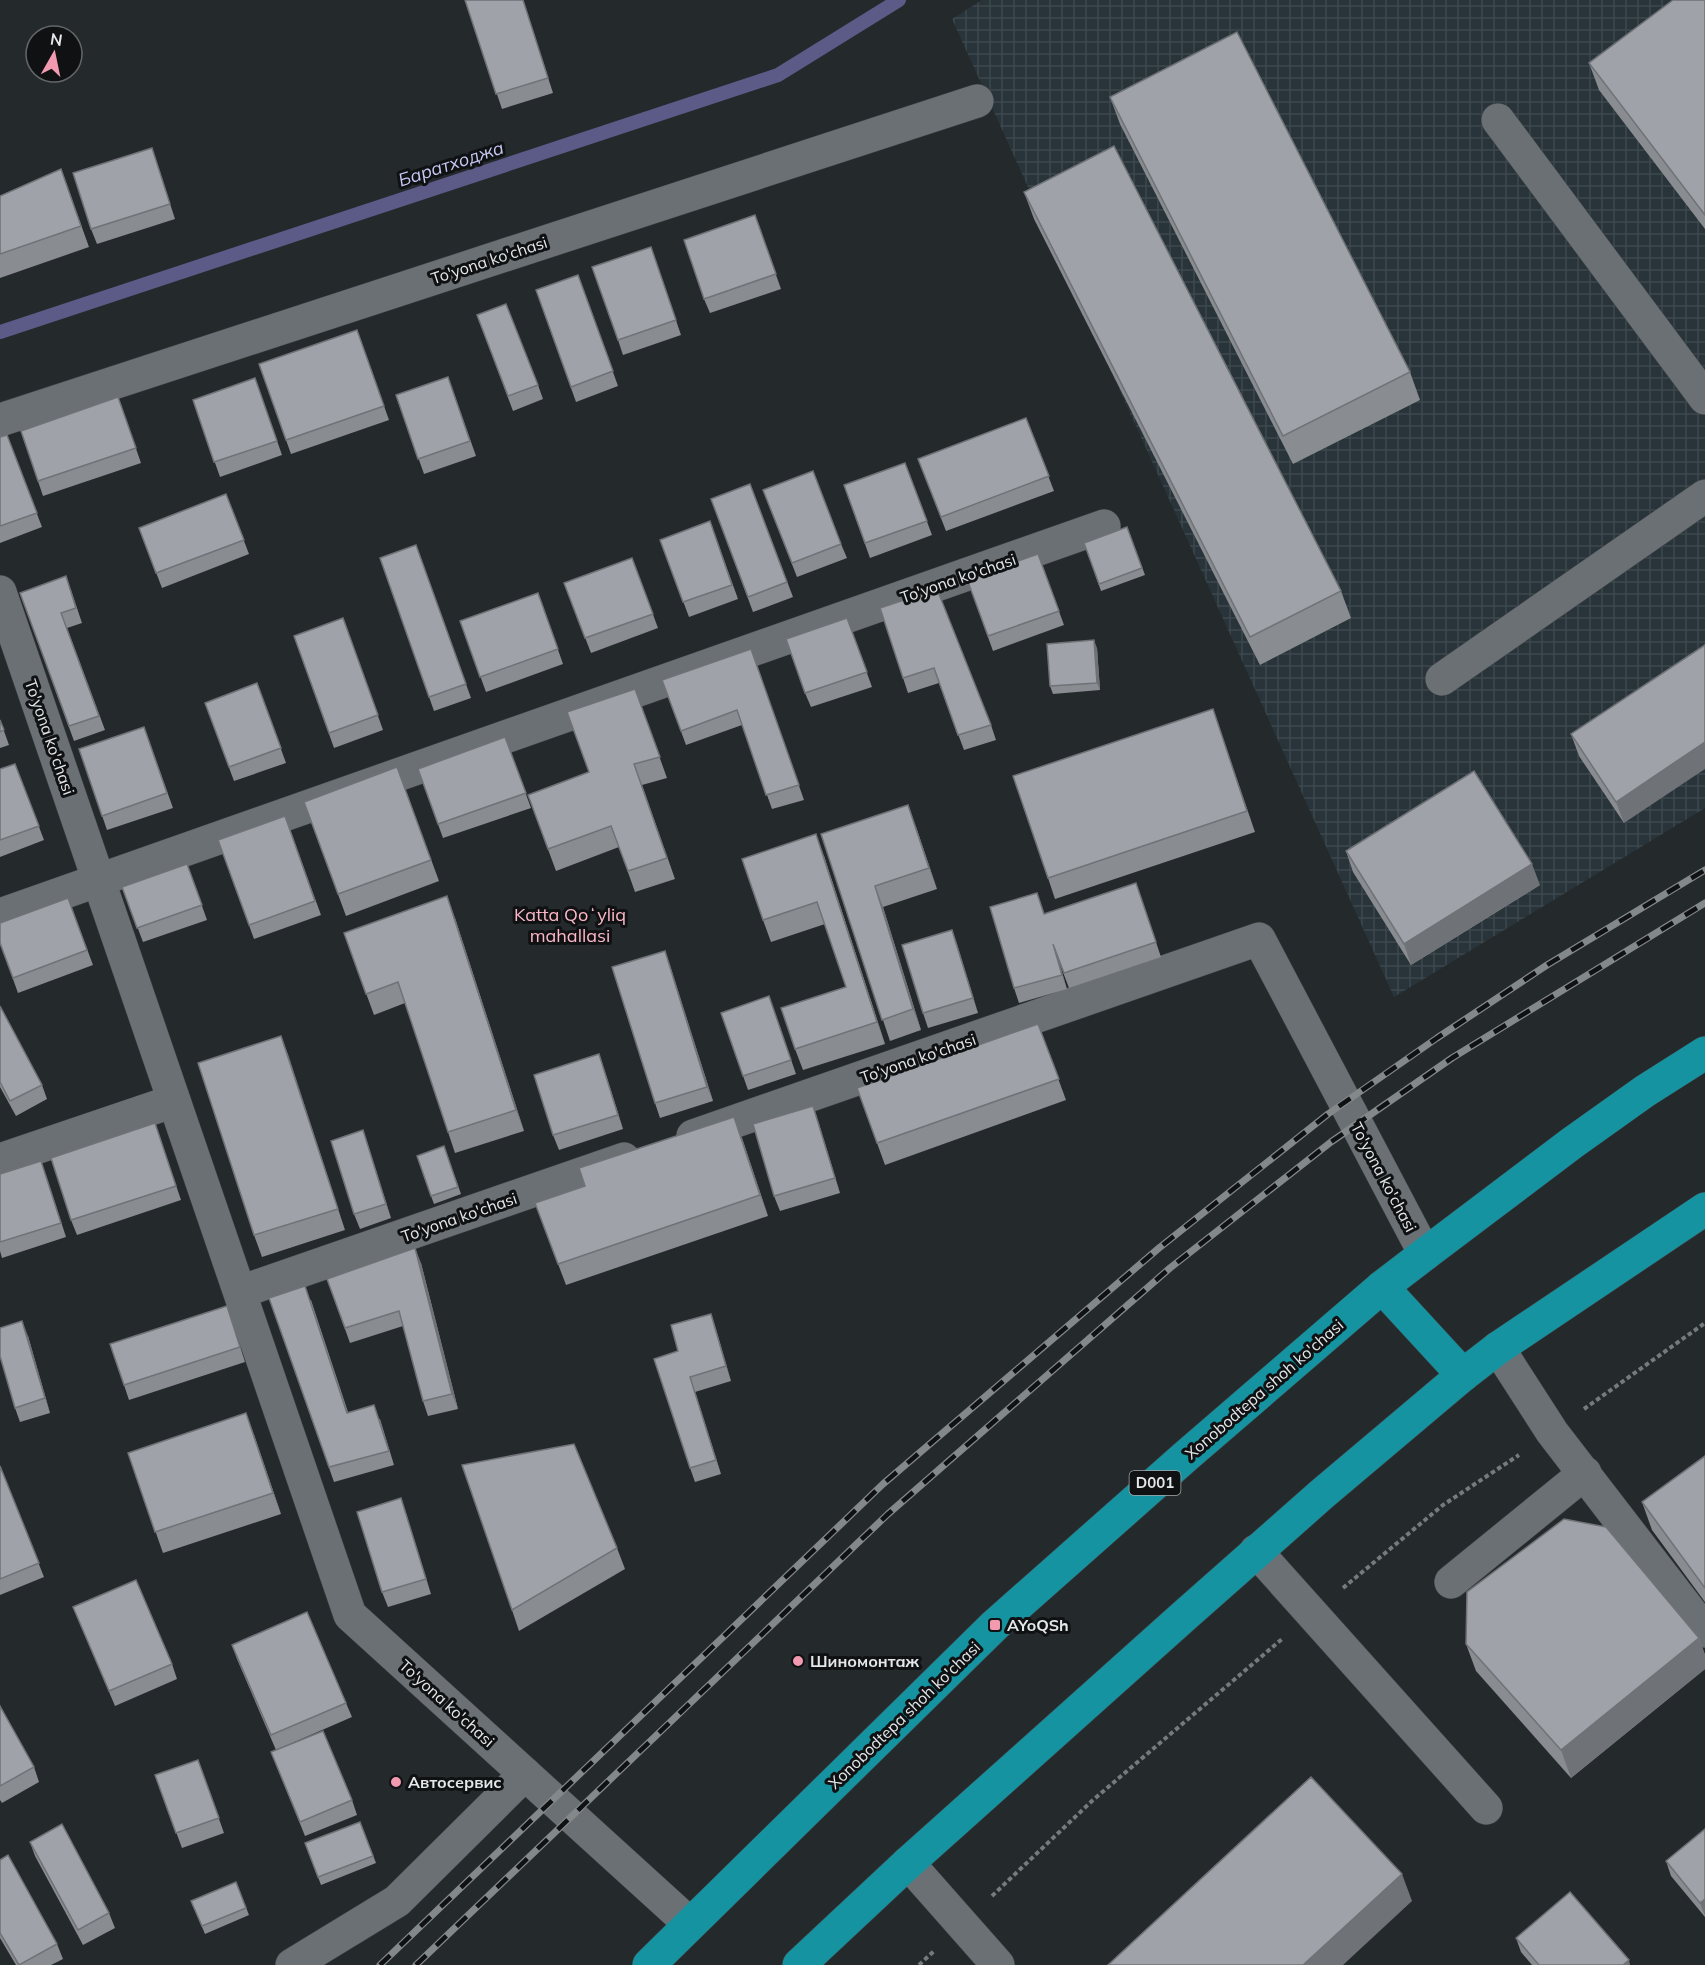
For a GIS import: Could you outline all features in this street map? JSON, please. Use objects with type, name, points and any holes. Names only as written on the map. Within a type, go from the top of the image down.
[{"type":"highway","name":"Xonobodtepa shoh ko'chasi","points":[[649,1965],[995,1625],[1186,1456],[1382,1287],[1572,1143],[1645,1091],[1705,1053]]},
{"type":"highway","points":[[799,1965],[908,1863],[1256,1551],[1463,1375],[1498,1348],[1704,1212]]},
{"type":"highway","points":[[1382,1287],[1463,1375]]},
{"type":"street","name":"To'yona ko'chasi","points":[[0,420],[977,101]]},
{"type":"street","points":[[1498,120],[1705,398]]},
{"type":"street","points":[[1442,679],[1705,496]]},
{"type":"street","name":"To'yona ko'chasi","points":[[0,915],[1104,526]]},
{"type":"street","name":"To'yona ko'chasi","points":[[0,592],[350,1615],[690,1924]]},
{"type":"street","name":"To'yona ko'chasi","points":[[240,1292],[1259,939],[1425,1254]]},
{"type":"street","points":[[0,1160],[174,1101]]},
{"type":"street","points":[[1498,1348],[1552,1432],[1705,1631]]},
{"type":"street","points":[[1451,1582],[1585,1473]]},
{"type":"street","points":[[1256,1551],[1486,1808]]},
{"type":"street","points":[[292,1965],[398,1901],[525,1774]]},
{"type":"street","points":[[908,1863],[998,1965]]},
{"type":"shaded area","points":[[982,0],[1705,0],[1705,808],[1394,997],[952,19]]},
{"type":"building","points":[[465,0],[523,0],[548,78],[496,94]]},
{"type":"building","points":[[1673,0],[1705,0],[1705,215],[1589,63]]},
{"type":"building","points":[[1237,32],[1410,372],[1283,436],[1110,97]]},
{"type":"building","points":[[1114,146],[1341,591],[1250,637],[1024,192]]},
{"type":"building","points":[[152,148],[170,204],[91,229],[73,173]]},
{"type":"building","points":[[61,169],[81,226],[0,254],[0,196]]},
{"type":"building","points":[[755,215],[776,274],[704,299],[684,240]]},
{"type":"building","points":[[651,247],[676,320],[618,340],[592,267]]},
{"type":"building","points":[[578,275],[613,371],[571,387],[536,290]]},
{"type":"building","points":[[506,304],[538,385],[508,396],[477,315]]},
{"type":"building","points":[[357,330],[384,406],[286,440],[259,364]]},
{"type":"building","points":[[448,377],[470,441],[418,459],[396,395]]},
{"type":"building","points":[[255,378],[277,441],[214,462],[193,400]]},
{"type":"building","points":[[118,397],[136,448],[38,481],[21,431]]},
{"type":"building","points":[[1026,418],[1049,476],[941,517],[918,459]]},
{"type":"building","points":[[7,435],[37,513],[0,526],[0,437]]},
{"type":"building","points":[[905,463],[927,521],[865,543],[844,485]]},
{"type":"building","points":[[813,471],[841,544],[792,563],[763,490]]},
{"type":"building","points":[[750,484],[787,582],[748,597],[711,499]]},
{"type":"building","points":[[226,494],[244,540],[156,573],[139,528]]},
{"type":"building","points":[[710,521],[732,585],[683,602],[660,540]]},
{"type":"building","points":[[1127,527],[1142,568],[1099,584],[1084,543]]},
{"type":"building","points":[[416,545],[466,684],[429,697],[380,558]]},
{"type":"building","points":[[1038,554],[1059,611],[988,636],[967,579]]},
{"type":"building","points":[[632,558],[653,614],[585,638],[564,583]]},
{"type":"building","points":[[66,576],[76,608],[61,613],[99,716],[69,726],[20,593]]},
{"type":"building","points":[[937,589],[991,725],[958,735],[934,668],[903,678],[880,608]]},
{"type":"building","points":[[538,593],[558,649],[480,677],[460,621]]},
{"type":"building","points":[[343,618],[378,715],[329,733],[294,636]]},
{"type":"building","points":[[847,618],[867,672],[805,693],[786,639]]},
{"type":"building","points":[[1094,640],[1097,683],[1050,686],[1047,644]]},
{"type":"building","points":[[1705,645],[1705,742],[1616,802],[1571,734]]},
{"type":"building","points":[[751,649],[799,785],[766,795],[737,710],[681,731],[662,680]]},
{"type":"building","points":[[257,683],[281,748],[229,767],[205,703]]},
{"type":"building","points":[[635,689],[660,757],[634,764],[667,858],[628,871],[611,826],[548,849],[528,795],[589,772],[567,712]]},
{"type":"building","points":[[1213,709],[1247,811],[1048,878],[1013,776]]},
{"type":"building","points":[[0,720],[4,730],[0,732]]},
{"type":"building","points":[[144,727],[167,793],[102,816],[79,749]]},
{"type":"building","points":[[505,737],[526,793],[438,824],[418,769]]},
{"type":"building","points":[[15,764],[39,826],[0,840],[0,769]]},
{"type":"building","points":[[397,767],[431,860],[338,894],[304,802]]},
{"type":"building","points":[[1474,771],[1532,864],[1404,944],[1346,851]]},
{"type":"building","points":[[908,805],[929,868],[875,886],[913,1009],[882,1020],[821,834]]},
{"type":"building","points":[[285,816],[315,901],[249,925],[218,840]]},
{"type":"building","points":[[816,834],[877,1022],[795,1049],[781,1008],[846,987],[817,902],[763,920],[742,859]]},
{"type":"building","points":[[187,864],[202,905],[137,928],[122,887]]},
{"type":"building","points":[[1136,883],[1156,942],[1064,973],[1053,944],[1062,975],[1014,988],[990,907],[1037,893],[1044,914]]},
{"type":"building","points":[[447,896],[516,1110],[448,1132],[398,982],[366,994],[344,933]]},
{"type":"building","points":[[68,898],[87,950],[13,978],[0,943],[0,923]]},
{"type":"building","points":[[952,930],[973,998],[923,1013],[902,945]]},
{"type":"building","points":[[665,951],[707,1087],[655,1103],[612,967]]},
{"type":"building","points":[[769,996],[791,1060],[743,1076],[721,1013]]},
{"type":"building","points":[[0,1006],[42,1085],[10,1101],[0,1082]]},
{"type":"building","points":[[1038,1024],[1059,1079],[877,1143],[857,1088]]},
{"type":"building","points":[[281,1036],[338,1209],[254,1235],[198,1063]]},
{"type":"building","points":[[599,1054],[618,1115],[553,1135],[534,1075]]},
{"type":"building","points":[[813,1106],[835,1178],[774,1196],[753,1124]]},
{"type":"building","points":[[734,1117],[760,1195],[558,1264],[535,1203],[585,1186],[579,1168]]},
{"type":"building","points":[[155,1123],[176,1186],[71,1220],[51,1158]]},
{"type":"building","points":[[363,1130],[386,1204],[354,1214],[331,1141]]},
{"type":"building","points":[[444,1146],[458,1187],[431,1196],[417,1156]]},
{"type":"building","points":[[41,1161],[61,1223],[0,1242],[0,1174]]},
{"type":"building","points":[[415,1248],[452,1394],[423,1401],[399,1311],[345,1328],[327,1279]]},
{"type":"building","points":[[305,1286],[347,1413],[374,1405],[389,1451],[329,1467],[269,1298]]},
{"type":"building","points":[[227,1306],[240,1347],[124,1385],[110,1344]]},
{"type":"building","points":[[711,1314],[726,1366],[690,1377],[716,1460],[690,1468],[654,1359],[678,1351],[671,1325]]},
{"type":"building","points":[[22,1321],[45,1398],[15,1408],[0,1356],[0,1328]]},
{"type":"building","points":[[246,1413],[273,1493],[155,1532],[128,1453]]},
{"type":"building","points":[[574,1444],[617,1548],[512,1610],[462,1465]]},
{"type":"building","points":[[1705,1456],[1705,1588],[1642,1502]]},
{"type":"building","points":[[0,1466],[39,1563],[0,1579]]},
{"type":"building","points":[[401,1498],[426,1579],[382,1592],[357,1512]]},
{"type":"building","points":[[1564,1519],[1606,1527],[1699,1638],[1561,1750],[1466,1644],[1467,1592]]},
{"type":"building","points":[[136,1580],[172,1664],[109,1691],[73,1607]]},
{"type":"building","points":[[307,1612],[346,1703],[271,1735],[232,1645]]},
{"type":"building","points":[[0,1706],[34,1767],[0,1786]]},
{"type":"building","points":[[323,1731],[352,1800],[300,1822],[271,1752]]},
{"type":"building","points":[[198,1760],[219,1818],[176,1833],[155,1775]]},
{"type":"building","points":[[1311,1777],[1402,1874],[1303,1965],[1108,1965]]},
{"type":"building","points":[[360,1822],[373,1856],[318,1877],[305,1843]]},
{"type":"building","points":[[62,1824],[109,1913],[78,1930],[30,1842]]},
{"type":"building","points":[[1705,1829],[1705,1899],[1700,1903],[1666,1861]]},
{"type":"building","points":[[8,1855],[57,1944],[19,1965],[0,1933],[0,1860]]},
{"type":"building","points":[[236,1882],[246,1908],[202,1926],[191,1901]]},
{"type":"building","points":[[1570,1892],[1629,1960],[1623,1965],[1539,1965],[1516,1938]]},
{"type":"waterway","name":"Баратходжа","points":[[0,332],[778,75],[899,0]]},
{"type":"railway","points":[[380,1965],[883,1484],[1159,1248],[1328,1114],[1437,1038],[1547,965],[1705,870]]},
{"type":"railway","points":[[416,1965],[888,1514],[1170,1268],[1331,1142],[1452,1058],[1705,903]]},
{"type":"place","name":"AYoQSh","points":[[995,1625]]},
{"type":"place","name":"Шиномонтаж","points":[[798,1661]]},
{"type":"place","name":"Автосервис","points":[[396,1782]]},
{"type":"district","name":"Katta Qoʻyliq mahallasi","points":[[570,925]]}]
